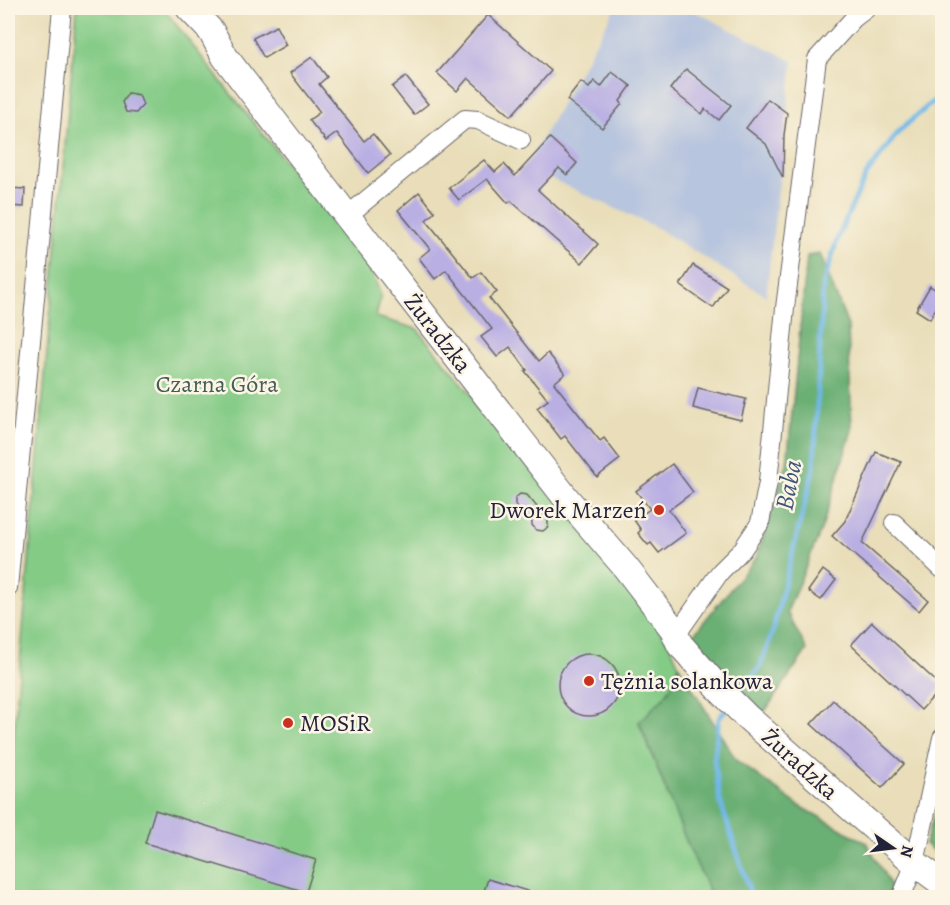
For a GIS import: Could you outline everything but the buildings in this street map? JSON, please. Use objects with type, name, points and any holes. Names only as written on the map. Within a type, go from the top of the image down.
[{"type":"street","points":[[8,588],[62,8]]},
{"type":"street","name":"Żuradzka","points":[[189,8],[207,19],[225,57],[566,498],[626,568],[673,629],[680,645],[746,716],[915,863],[942,883]]},
{"type":"street","points":[[673,629],[681,628],[720,572],[742,550],[760,523],[769,471],[785,308],[817,59],[854,18],[867,8]]},
{"type":"street","points":[[346,216],[465,119],[478,120],[521,140]]},
{"type":"street","points":[[894,524],[942,569]]},
{"type":"street","points":[[901,897],[915,863],[942,738]]},
{"type":"shaded area","points":[[615,8],[688,8],[793,61],[766,296],[657,228],[526,167]]},
{"type":"green space","name":"Czarna Góra","points":[[77,8],[163,8],[369,266],[381,295],[376,317],[417,329],[542,479],[669,643],[679,666],[673,685],[639,723],[687,843],[712,897],[8,898],[8,801]]},
{"type":"green space","points":[[820,254],[848,326],[852,430],[822,528],[787,612],[807,650],[763,714],[693,635],[756,558],[787,464],[807,256]]},
{"type":"green space","points":[[679,666],[736,760],[798,805],[867,843],[891,886],[886,897],[712,897],[687,843],[639,722],[664,697],[672,685]]},
{"type":"green space","points":[[942,790],[942,858],[925,844]]},
{"type":"waterway","name":"Baba","points":[[737,695],[760,667],[773,630],[814,467],[823,285],[838,237],[866,175],[900,130],[942,94]]},
{"type":"waterway","name":"Baba","points":[[728,707],[719,718],[714,760],[720,801],[752,898]]},
{"type":"place","name":"Dworek Marzeń","points":[[659,510]]},
{"type":"place","name":"Tężnia solankowa","points":[[589,681]]},
{"type":"place","name":"MOSiR","points":[[288,723]]}]
